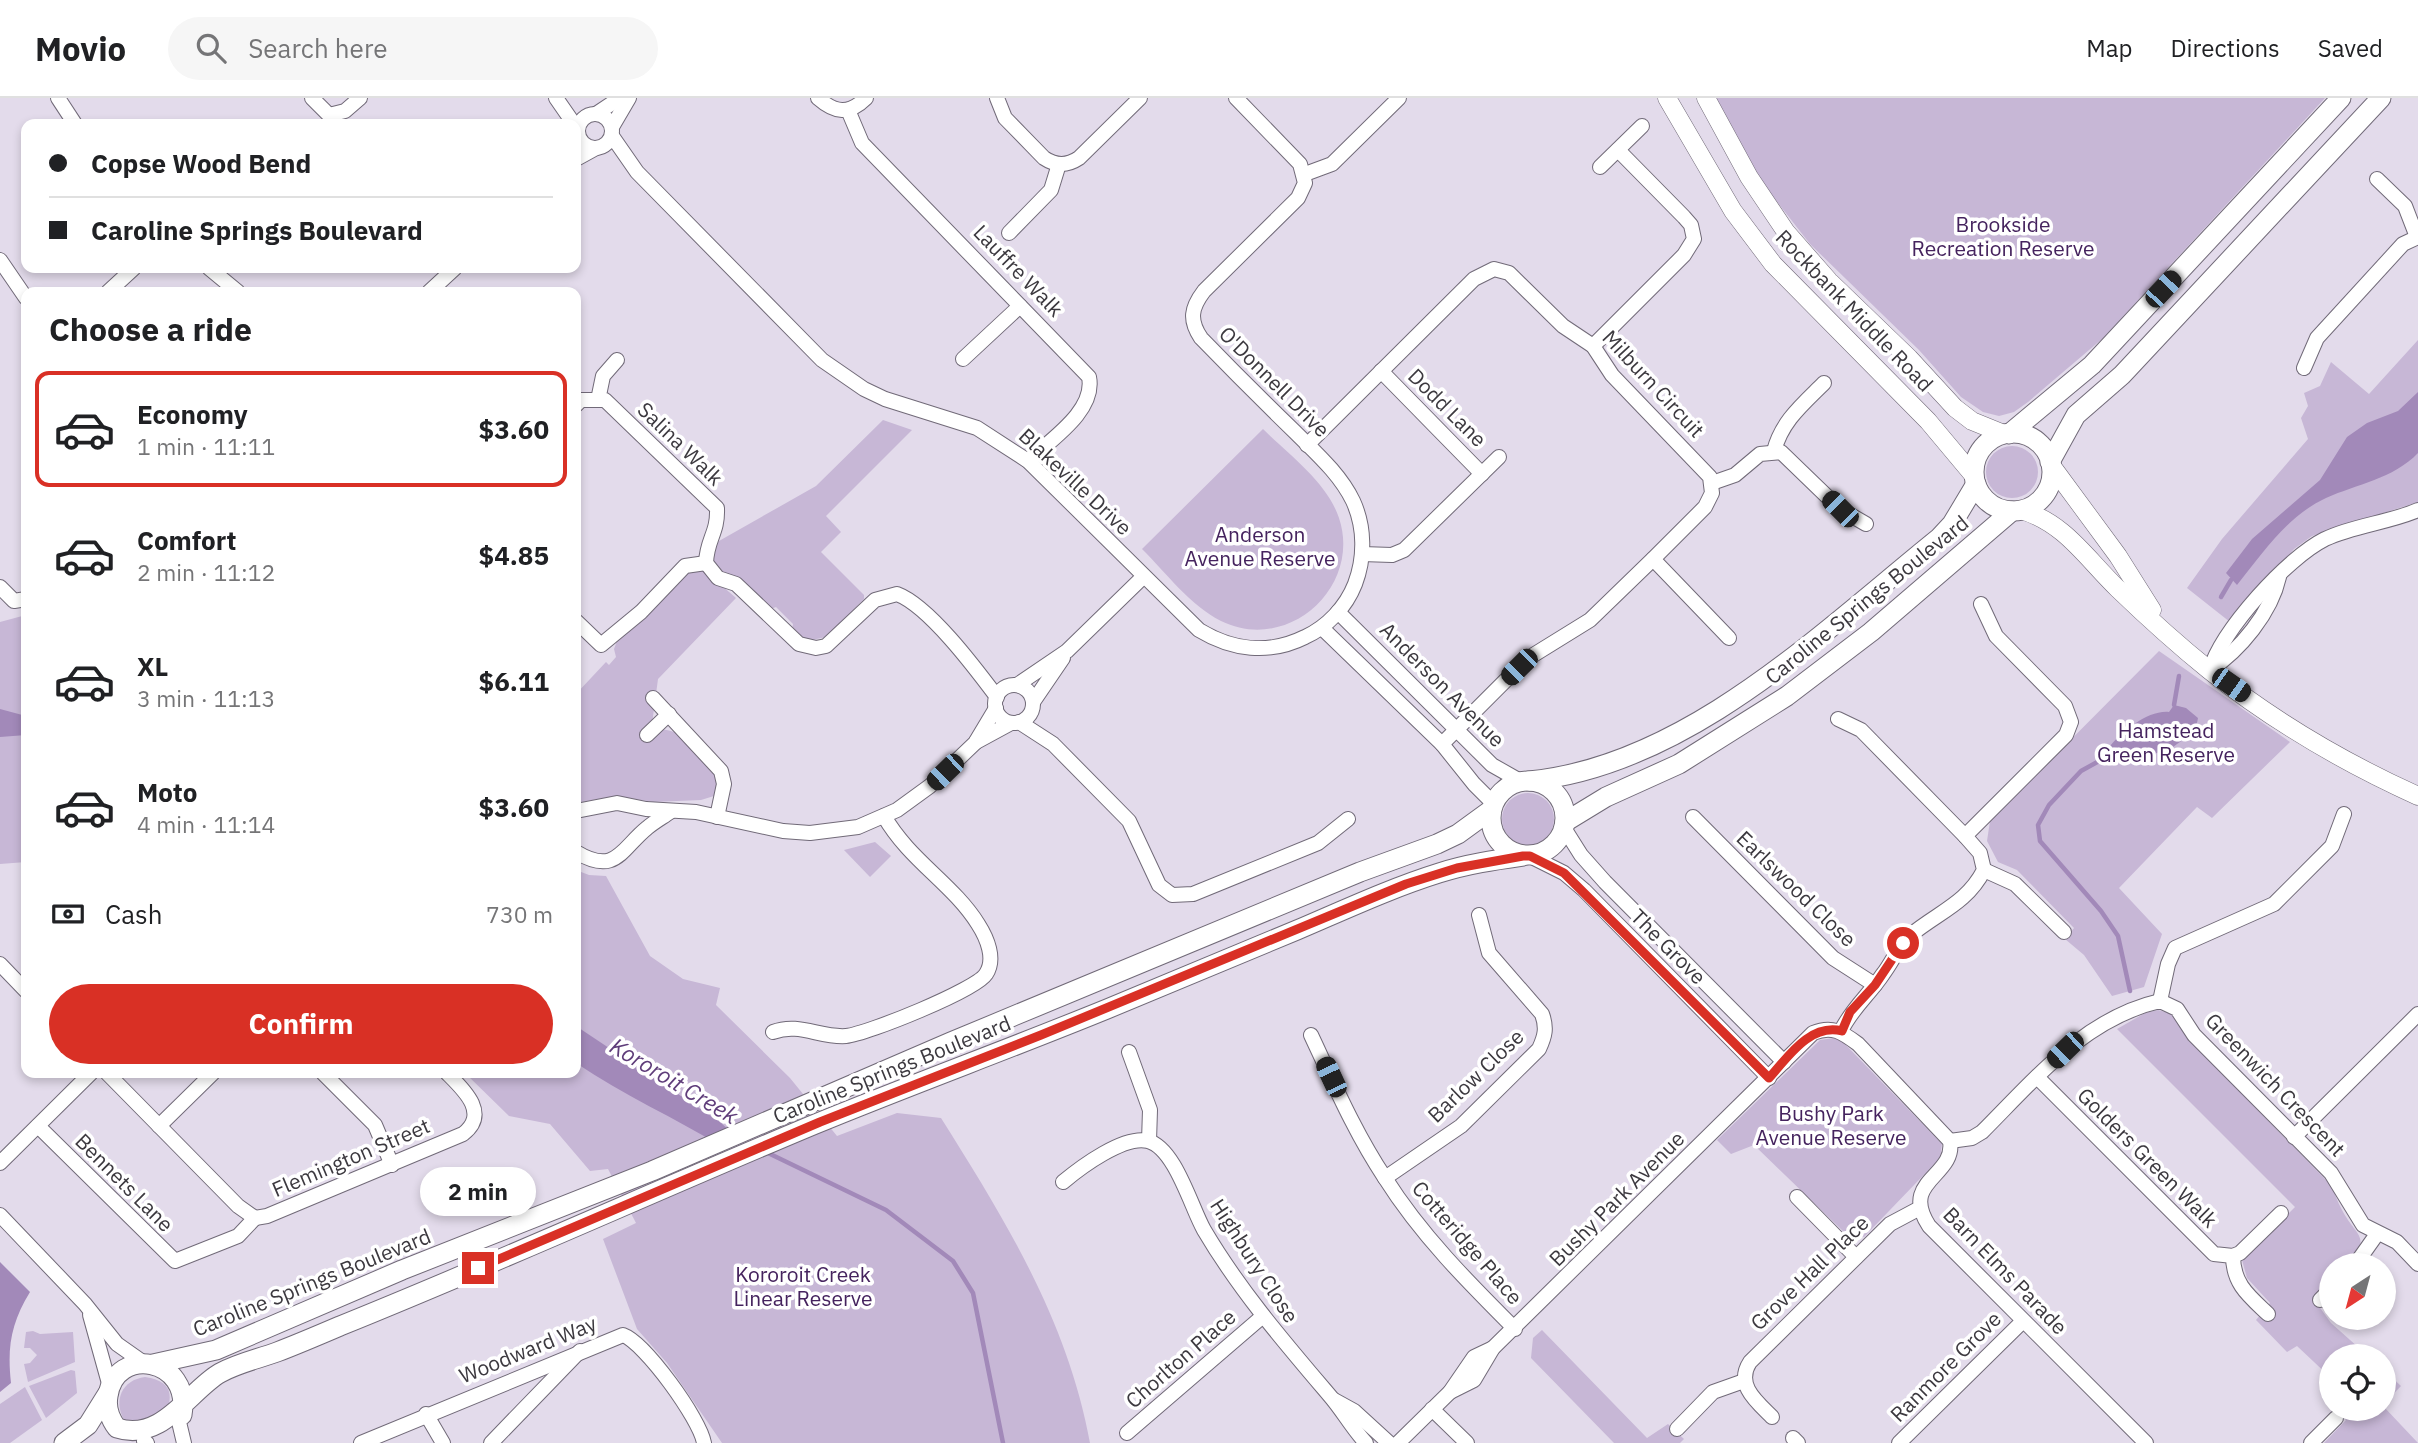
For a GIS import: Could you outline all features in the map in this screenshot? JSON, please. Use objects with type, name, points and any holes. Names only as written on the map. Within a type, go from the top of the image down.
[{"type":"main road","points":[[2340,98],[2092,365],[2006,434],[1984,445],[1978,455],[1975,480],[1986,500],[2016,511],[2042,499],[2051,477],[2051,463],[2076,415],[2122,375],[2381,98]]},
{"type":"main road","points":[[2006,434],[2020,434],[2039,444],[2051,463]]},
{"type":"main road","name":"Caroline Springs Boulevard","points":[[1525,781],[1562,778],[1625,759],[1733,698],[1816,639],[1939,538],[1952,524],[1975,480]]},
{"type":"main road","name":"Caroline Springs Boulevard","points":[[1564,825],[1606,797],[1679,764],[1787,696],[1871,632],[2016,511]]},
{"type":"main road","points":[[1525,781],[1541,783],[1559,799],[1564,825],[1552,847],[1527,856],[1511,852],[1494,834],[1492,806],[1505,789],[1525,781]]},
{"type":"main road","name":"Caroline Springs Boulevard","points":[[148,1364],[216,1350],[402,1270],[652,1171],[1360,872],[1437,844],[1458,834],[1492,806]]},
{"type":"main road","name":"Caroline Springs Boulevard","points":[[181,1418],[203,1386],[227,1369],[417,1295],[820,1122],[1041,1035],[1406,884],[1461,867],[1527,856]]},
{"type":"main road","points":[[64,1443],[88,1425],[109,1390],[123,1371],[148,1364],[175,1377],[182,1389],[181,1418],[164,1436],[141,1442],[118,1428],[110,1418],[109,1390]]},
{"type":"street","points":[[58,98],[72,119]]},
{"type":"street","points":[[312,98],[328,119],[345,111],[360,98]]},
{"type":"street","points":[[556,98],[569,119]]},
{"type":"street","points":[[564,98],[592,115],[606,118],[605,139]]},
{"type":"street","points":[[581,127],[592,115],[621,98]]},
{"type":"street","points":[[581,156],[605,139],[629,98]]},
{"type":"street","points":[[818,98],[834,110],[848,110],[866,98]]},
{"type":"street","points":[[997,98],[1005,118],[1044,158],[1059,164],[1079,159],[1140,98]]},
{"type":"street","points":[[1236,98],[1300,164],[1305,174],[1332,164],[1399,98]]},
{"type":"street","name":"Rockbank Middle Road","points":[[1667,98],[1733,211],[1773,264],[1912,405],[1975,480]]},
{"type":"street","name":"Rockbank Middle Road","points":[[1706,98],[1749,177],[1786,232],[1829,281],[1909,358],[1955,408],[1972,421],[2006,434]]},
{"type":"street","name":"Lauffre Walk","points":[[848,110],[862,143],[1078,362],[1090,384],[1084,406],[1028,461]]},
{"type":"street","points":[[1600,167],[1643,126]]},
{"type":"street","points":[[581,139],[583,143],[605,139]]},
{"type":"street","name":"Blakeville Drive","points":[[605,139],[808,346],[843,377],[885,399],[977,428],[1028,461],[1199,630],[1230,646],[1278,646],[1305,638],[1330,620]]},
{"type":"street","points":[[1593,346],[1684,255],[1694,239],[1691,225],[1618,150]]},
{"type":"street","points":[[1009,233],[1051,190],[1059,164]]},
{"type":"street","name":"O'Donnell Drive","points":[[1305,174],[1303,191],[1298,198],[1204,291],[1192,314],[1200,338],[1334,473],[1354,503],[1359,518],[1362,554],[1353,589],[1330,620]]},
{"type":"street","points":[[2304,368],[2317,338],[2403,244],[2418,237],[2405,206],[2377,179]]},
{"type":"street","points":[[0,260],[21,291]]},
{"type":"street","name":"Milburn Circuit","points":[[1307,445],[1474,279],[1494,269],[1516,278],[1563,326],[1593,346],[1612,375],[1706,471],[1712,483]]},
{"type":"street","points":[[113,287],[129,273]]},
{"type":"street","points":[[215,273],[232,287]]},
{"type":"street","points":[[434,287],[450,273]]},
{"type":"street","points":[[963,359],[1020,306]]},
{"type":"street","points":[[581,400],[598,400],[603,376],[617,360]]},
{"type":"street","name":"Dodd Lane","points":[[1381,371],[1482,474]]},
{"type":"street","points":[[1774,451],[1782,426],[1824,383]]},
{"type":"street","name":"Salina Walk","points":[[598,400],[606,400],[716,509],[718,527],[707,546],[706,563]]},
{"type":"street","points":[[1442,744],[1527,659],[1583,625],[1653,559],[1704,507],[1712,493],[1712,483],[1735,475],[1760,454],[1774,451],[1788,457],[1840,509],[1866,524]]},
{"type":"street","points":[[1362,554],[1392,555],[1404,550],[1499,457]]},
{"type":"street","points":[[2051,463],[2118,556],[2170,636]]},
{"type":"street","points":[[2210,670],[2220,645],[2259,594],[2311,547],[2327,538],[2418,510]]},
{"type":"street","points":[[2016,511],[2055,525],[2071,537],[2117,587],[2210,670],[2338,755],[2418,796]]},
{"type":"street","points":[[1653,559],[1729,638]]},
{"type":"street","points":[[581,626],[601,645],[640,612],[685,566],[706,563],[718,578],[736,584],[790,636],[807,647],[826,646],[875,600],[897,594],[914,603],[968,659],[996,703],[1001,718],[1053,744]]},
{"type":"street","points":[[975,743],[996,703],[1013,686],[1068,651],[1143,577]]},
{"type":"street","points":[[0,587],[14,602]]},
{"type":"street","points":[[1965,836],[2066,735],[2071,722],[2065,706],[1996,636],[1981,604]]},
{"type":"street","name":"Anderson Avenue","points":[[1330,620],[1492,765],[1525,781]]},
{"type":"street","name":"Anderson Avenue","points":[[1330,620],[1442,744],[1492,806]]},
{"type":"street","points":[[581,810],[617,803],[670,812],[695,812],[783,831],[810,833],[858,827],[914,800],[975,743],[1015,723],[1032,706],[1068,651]]},
{"type":"street","points":[[968,659],[1013,686],[1027,691],[1032,706],[1053,744],[1129,821],[1159,885],[1172,895],[1193,894],[1318,843],[1348,819]]},
{"type":"street","points":[[653,698],[721,771],[724,784],[717,817]]},
{"type":"street","points":[[647,735],[669,714]]},
{"type":"street","points":[[1838,719],[1861,730],[1965,836],[1980,853],[1984,870],[1962,900],[1909,936],[1875,985],[1850,1012],[1842,1031]]},
{"type":"street","points":[[636,807],[650,826]]},
{"type":"street","points":[[581,854],[595,860],[617,857],[650,826],[670,812]]},
{"type":"street","points":[[1769,1078],[1812,1033],[1832,1029],[1842,1031],[1860,1046],[1950,1141],[1972,1138],[1982,1132],[2076,1041],[2112,1020],[2160,1001],[2168,964],[2175,948],[2274,904],[2332,846],[2344,814]]},
{"type":"street","points":[[773,1032],[790,1027],[837,1036],[861,1033],[962,992],[986,974],[990,957],[979,925],[904,848],[884,816]]},
{"type":"street","name":"Earlswood Close","points":[[1693,817],[1833,958],[1875,985]]},
{"type":"street","name":"The Grove","points":[[1564,825],[1581,855],[1605,882],[1784,1062]]},
{"type":"street","name":"The Grove","points":[[1527,856],[1553,866],[1584,890],[1769,1078]]},
{"type":"street","points":[[1984,870],[2015,884],[2064,932]]},
{"type":"street","name":"Barlow Close","points":[[1385,1178],[1461,1126],[1538,1049],[1545,1036],[1546,1026],[1542,1014],[1489,953],[1479,915]]},
{"type":"street","points":[[0,964],[21,986]]},
{"type":"street","name":"Greenwich Crescent","points":[[2160,1001],[2177,1009],[2194,1035],[2341,1186],[2353,1214],[2362,1225],[2397,1242],[2418,1264]]},
{"type":"street","points":[[2294,1137],[2418,1014]]},
{"type":"street","name":"Cotteridge Place","points":[[1311,1035],[1351,1120],[1385,1178],[1442,1254],[1515,1329]]},
{"type":"street","points":[[1063,1182],[1096,1158],[1129,1143],[1149,1141],[1150,1110],[1129,1052]]},
{"type":"street","name":"Golders Green Walk","points":[[2037,1077],[2206,1248],[2214,1254],[2232,1256]]},
{"type":"street","points":[[0,1163],[86,1078]]},
{"type":"street","points":[[112,1078],[238,1206],[254,1217]]},
{"type":"street","points":[[159,1126],[209,1078]]},
{"type":"street","points":[[328,1078],[375,1125],[392,1165]]},
{"type":"street","name":"Flemington Street","points":[[254,1217],[267,1216],[463,1134],[472,1125],[475,1110],[467,1093],[452,1078]]},
{"type":"street","name":"Bushy Park Avenue","points":[[1398,1443],[1450,1392],[1474,1357],[1493,1348],[1515,1329],[1769,1078]]},
{"type":"street","name":"Bennets Lane","points":[[38,1126],[175,1261],[238,1236],[254,1217]]},
{"type":"street","name":"Highbury Close","points":[[1149,1141],[1170,1159],[1203,1228],[1263,1316],[1333,1399],[1347,1423],[1366,1443]]},
{"type":"street","name":"Barn Elms Parade","points":[[1950,1141],[1947,1159],[1920,1195],[1920,1208],[1929,1226],[2146,1443]]},
{"type":"street","points":[[1797,1197],[1856,1257]]},
{"type":"street","name":"Grove Hall Place","points":[[1744,1381],[1749,1362],[1889,1224],[1920,1208]]},
{"type":"street","points":[[2268,1314],[2236,1279],[2232,1256],[2246,1249],[2281,1213]]},
{"type":"street","points":[[0,1215],[86,1304],[117,1344],[148,1364]]},
{"type":"street","points":[[2364,1253],[2378,1234]]},
{"type":"street","points":[[86,1304],[98,1335],[109,1390]]},
{"type":"street","name":"Chorlton Place","points":[[1127,1433],[1263,1316]]},
{"type":"street","name":"Ranmore Grove","points":[[1899,1443],[2023,1321]]},
{"type":"street","name":"Woodward Way","points":[[361,1443],[426,1413],[622,1335],[632,1339],[696,1420],[704,1443]]},
{"type":"street","points":[[491,1443],[581,1350]]},
{"type":"street","points":[[1677,1429],[1713,1392],[1744,1381],[1751,1395],[1772,1417]]},
{"type":"street","name":"Highbury Close","points":[[1333,1399],[1354,1411],[1389,1443]]},
{"type":"street","points":[[1432,1409],[1467,1443]]},
{"type":"street","points":[[426,1413],[443,1443]]},
{"type":"street","points":[[181,1418],[184,1443]]},
{"type":"street","points":[[2311,1443],[2333,1421]]},
{"type":"green space","name":"Brookside Recreation Reserve","points":[[1716,98],[2325,98],[2102,339],[2028,402],[2014,412],[1999,416],[1983,412],[1961,397],[1919,350],[1810,244],[1757,176]]},
{"type":"green space","points":[[2418,340],[2418,502],[2312,536],[2294,549],[2230,622],[2187,588],[2222,539],[2308,439],[2301,418],[2308,406],[2304,393],[2320,386],[2331,362],[2369,394]]},
{"type":"green space","points":[[883,420],[912,430],[826,516],[841,532],[821,552],[864,595],[864,599],[826,637],[807,641],[792,630],[793,624],[776,607],[771,609],[749,587],[729,579],[712,563],[713,549],[719,541],[816,486]]},
{"type":"green space","name":"Anderson Avenue Reserve","points":[[1263,429],[1326,493],[1339,518],[1343,544],[1340,568],[1329,590],[1314,608],[1294,621],[1271,629],[1246,629],[1221,621],[1199,607],[1142,549]]},
{"type":"green space","points":[[2012,446],[2031,453],[2038,472],[2031,491],[2012,498],[1993,491],[1986,472],[1993,453]]},
{"type":"green space","points":[[686,572],[706,572],[736,598],[658,679],[652,724],[678,734],[702,755],[720,780],[714,796],[701,800],[653,802],[615,796],[581,802],[581,689],[606,662],[609,665],[616,657],[614,649],[617,641]]},
{"type":"green space","points":[[21,616],[21,862],[0,864],[0,622]]},
{"type":"green space","name":"Hamstead Green Reserve","points":[[2159,651],[2290,742],[2212,818],[2197,807],[2119,888],[2162,934],[2144,987],[2112,996],[2084,955],[2065,939],[2074,928],[2017,870],[1998,862],[1987,841],[1990,821]]},
{"type":"green space","points":[[1528,793],[1538,795],[1546,801],[1552,809],[1552,829],[1546,837],[1538,843],[1528,845],[1518,843],[1510,837],[1504,829],[1502,819],[1504,809],[1510,801],[1518,795]]},
{"type":"green space","points":[[875,842],[891,856],[870,877],[844,850]]},
{"type":"green space","name":"Kororoit Creek Linear Reserve","points":[[581,872],[606,876],[650,956],[683,979],[720,988],[716,1005],[790,1078],[837,1136],[897,1113],[941,1118],[989,1195],[1032,1274],[1067,1356],[1090,1443],[722,1443],[667,1363],[637,1329],[603,1239],[636,1223],[608,1169],[590,1171],[550,1124],[509,1116],[470,1078],[581,1078]]},
{"type":"green space","points":[[2158,1010],[2172,1014],[2186,1037],[2330,1184],[2342,1210],[2360,1237],[2356,1253],[2319,1253],[2319,1292],[2313,1298],[2319,1306],[2319,1330],[2339,1330],[2355,1344],[2319,1344],[2319,1367],[2297,1346],[2287,1352],[2256,1320],[2270,1303],[2247,1278],[2242,1260],[2295,1207],[2117,1029],[2145,1013]]},
{"type":"green space","name":"Bushy Park Avenue Reserve","points":[[1834,1038],[1843,1042],[1942,1144],[1940,1158],[1864,1237],[1846,1234],[1754,1145],[1731,1154],[1717,1140],[1820,1040]]},
{"type":"green space","points":[[1542,1330],[1647,1438],[1668,1424],[1684,1439],[1680,1443],[1614,1443],[1531,1358],[1533,1338]]},
{"type":"green space","points":[[26,1332],[40,1334],[73,1332],[75,1362],[28,1382],[24,1364],[30,1363],[37,1355],[30,1348],[24,1348]]},
{"type":"green space","points":[[71,1370],[75,1371],[77,1393],[46,1418],[29,1386]]},
{"type":"green space","points":[[145,1377],[163,1383],[170,1394],[168,1408],[161,1424],[124,1420],[121,1413],[120,1398],[125,1387],[130,1382]]},
{"type":"green space","points":[[25,1387],[42,1420],[10,1443],[0,1443],[0,1404]]},
{"type":"green space","points":[[2396,1420],[2418,1443],[2324,1443],[2345,1421]]},
{"type":"shaded area","points":[[2418,392],[2418,453],[2386,475],[2326,498],[2299,515],[2277,536],[2237,585],[2226,573],[2252,539],[2320,480],[2347,437],[2367,423],[2398,411]]},
{"type":"shaded area","points":[[2174,705],[2186,708],[2198,718],[2194,730],[2187,737],[2170,750],[2133,763],[2120,764],[2118,759],[2110,755],[2110,746],[2129,728],[2153,714],[2169,712]]},
{"type":"shaded area","points":[[0,709],[21,715],[21,735],[0,737]]},
{"type":"shaded area","points":[[581,1029],[731,1132],[723,1147],[581,1066]]},
{"type":"shaded area","points":[[0,1262],[30,1292],[18,1314],[12,1336],[11,1383],[0,1392]]},
{"type":"waterway","points":[[2221,597],[2231,580]]},
{"type":"waterway","points":[[2174,705],[2179,676]]},
{"type":"waterway","points":[[2110,755],[2081,771],[2049,805],[2038,825],[2040,841],[2101,911],[2118,936],[2130,991]]},
{"type":"waterway","name":"Kororoit Creek","points":[[766,1152],[886,1210],[953,1261],[973,1293],[1003,1443]]},
{"type":"route","points":[[478,1268],[820,1122],[946,1074],[1406,884],[1471,865],[1530,856],[1564,873],[1584,890],[1769,1078],[1812,1033],[1821,1029],[1842,1031],[1850,1012],[1886,971],[1903,943]]}]
